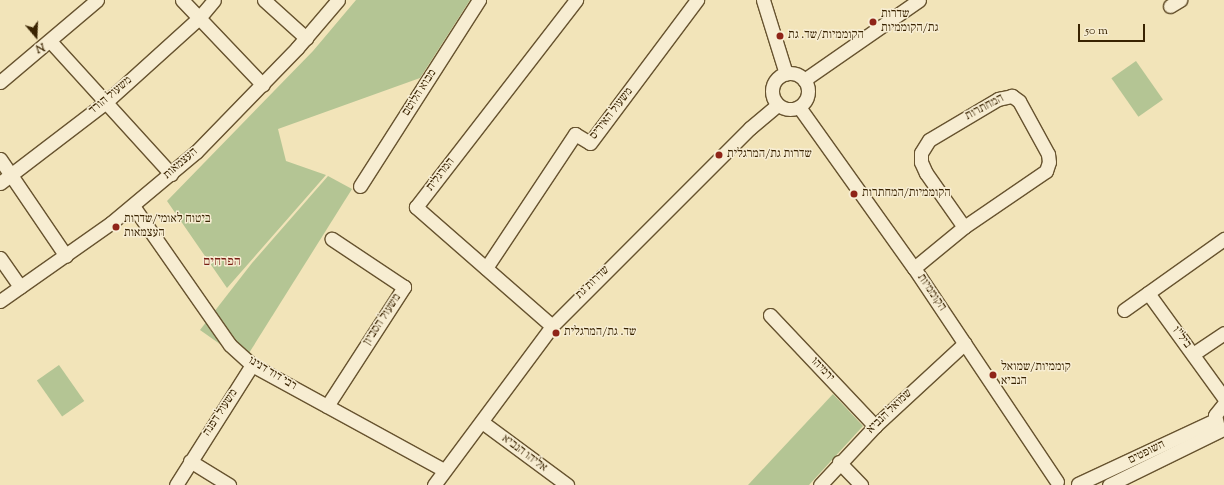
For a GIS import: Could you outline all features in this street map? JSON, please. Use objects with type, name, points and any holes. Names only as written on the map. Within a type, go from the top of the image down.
[{"type":"street","points":[[0,82],[50,41],[96,0]]},
{"type":"street","points":[[182,0],[263,85]]},
{"type":"street","name":"משעול הורד","points":[[5,179],[106,102],[199,18],[214,0]]},
{"type":"street","points":[[264,0],[306,38]]},
{"type":"street","name":"העצמאות","points":[[0,301],[66,256],[133,206],[170,174],[263,85],[338,0]]},
{"type":"street","name":"מבוא הלוטם","points":[[360,186],[479,0]]},
{"type":"street","name":"המרגלית","points":[[552,326],[416,207],[576,0]]},
{"type":"street","name":"משעול האיריס","points":[[486,268],[575,134],[590,143],[697,0]]},
{"type":"street","points":[[763,0],[786,74]]},
{"type":"street","points":[[804,80],[919,0]]},
{"type":"street","points":[[50,41],[170,174]]},
{"type":"street","points":[[786,74],[795,74],[804,80],[808,95],[799,107],[788,110],[777,105],[772,94],[773,86],[778,78],[786,74]]},
{"type":"street","name":"המחתרות","points":[[914,268],[964,227],[1046,171],[1049,162],[1044,147],[1019,101],[1012,96],[998,99],[929,140],[921,153],[921,162],[926,173],[964,227]]},
{"type":"street","name":"שדרות גת","points":[[434,485],[552,326],[750,128],[777,105]]},
{"type":"street","name":"הקוממיות","points":[[799,107],[914,268],[965,343],[1056,483]]},
{"type":"street","points":[[0,159],[5,179],[66,256]]},
{"type":"street","name":"רבי דוד דנינו","points":[[133,206],[230,345],[252,365],[444,470]]},
{"type":"street","name":"משעול הסביון","points":[[327,406],[404,287],[332,238]]},
{"type":"street","points":[[1124,310],[1224,239]]},
{"type":"street","points":[[0,258],[20,287]]},
{"type":"street","name":"ביל\"ו","points":[[1148,293],[1213,383],[1222,403]]},
{"type":"street","name":"ירמיהו","points":[[770,314],[875,426]]},
{"type":"street","points":[[1193,354],[1224,332]]},
{"type":"street","name":"שמואל הנביא","points":[[820,485],[839,462],[875,426],[965,343]]},
{"type":"street","name":"משעול דפנה","points":[[176,485],[252,365]]},
{"type":"street","points":[[1220,427],[1222,403]]},
{"type":"street","name":"אליהו הנביא","points":[[482,422],[567,485]]},
{"type":"street","name":"השופטים","points":[[1078,484],[1220,427]]},
{"type":"street","name":"השופטים","points":[[1109,485],[1220,427]]},
{"type":"street","points":[[190,462],[229,485]]},
{"type":"street","points":[[839,462],[861,485]]},
{"type":"street","points":[[1056,483],[1070,479],[1078,484]]},
{"type":"green space","points":[[356,0],[470,0],[420,78],[278,129],[286,161],[326,175],[227,288],[167,201],[313,51]]},
{"type":"green space","points":[[1136,61],[1163,100],[1138,117],[1111,78]]},
{"type":"green space","points":[[328,176],[352,189],[244,361],[200,330],[252,263]]},
{"type":"green space","points":[[59,365],[84,401],[62,417],[37,380]]},
{"type":"green space","points":[[833,394],[863,426],[809,485],[748,485]]},
{"type":"place","name":"שדרות גת/הקוממיות","points":[[873,22]]},
{"type":"place","name":"הקוממיות/שד. גת","points":[[780,36]]},
{"type":"place","name":"שדרות גת/המרגלית","points":[[719,155]]},
{"type":"place","name":"הקוממיות/המחתרות","points":[[854,194]]},
{"type":"place","name":"ביטוח לאומי/שדרות העצמאות","points":[[116,227]]},
{"type":"place","name":"שד. גת/המרגלית","points":[[556,333]]},
{"type":"place","name":"קוממיות/שמואל הנביא","points":[[993,375]]},
{"type":"district","name":"הפרחים","points":[[222,262]]}]
